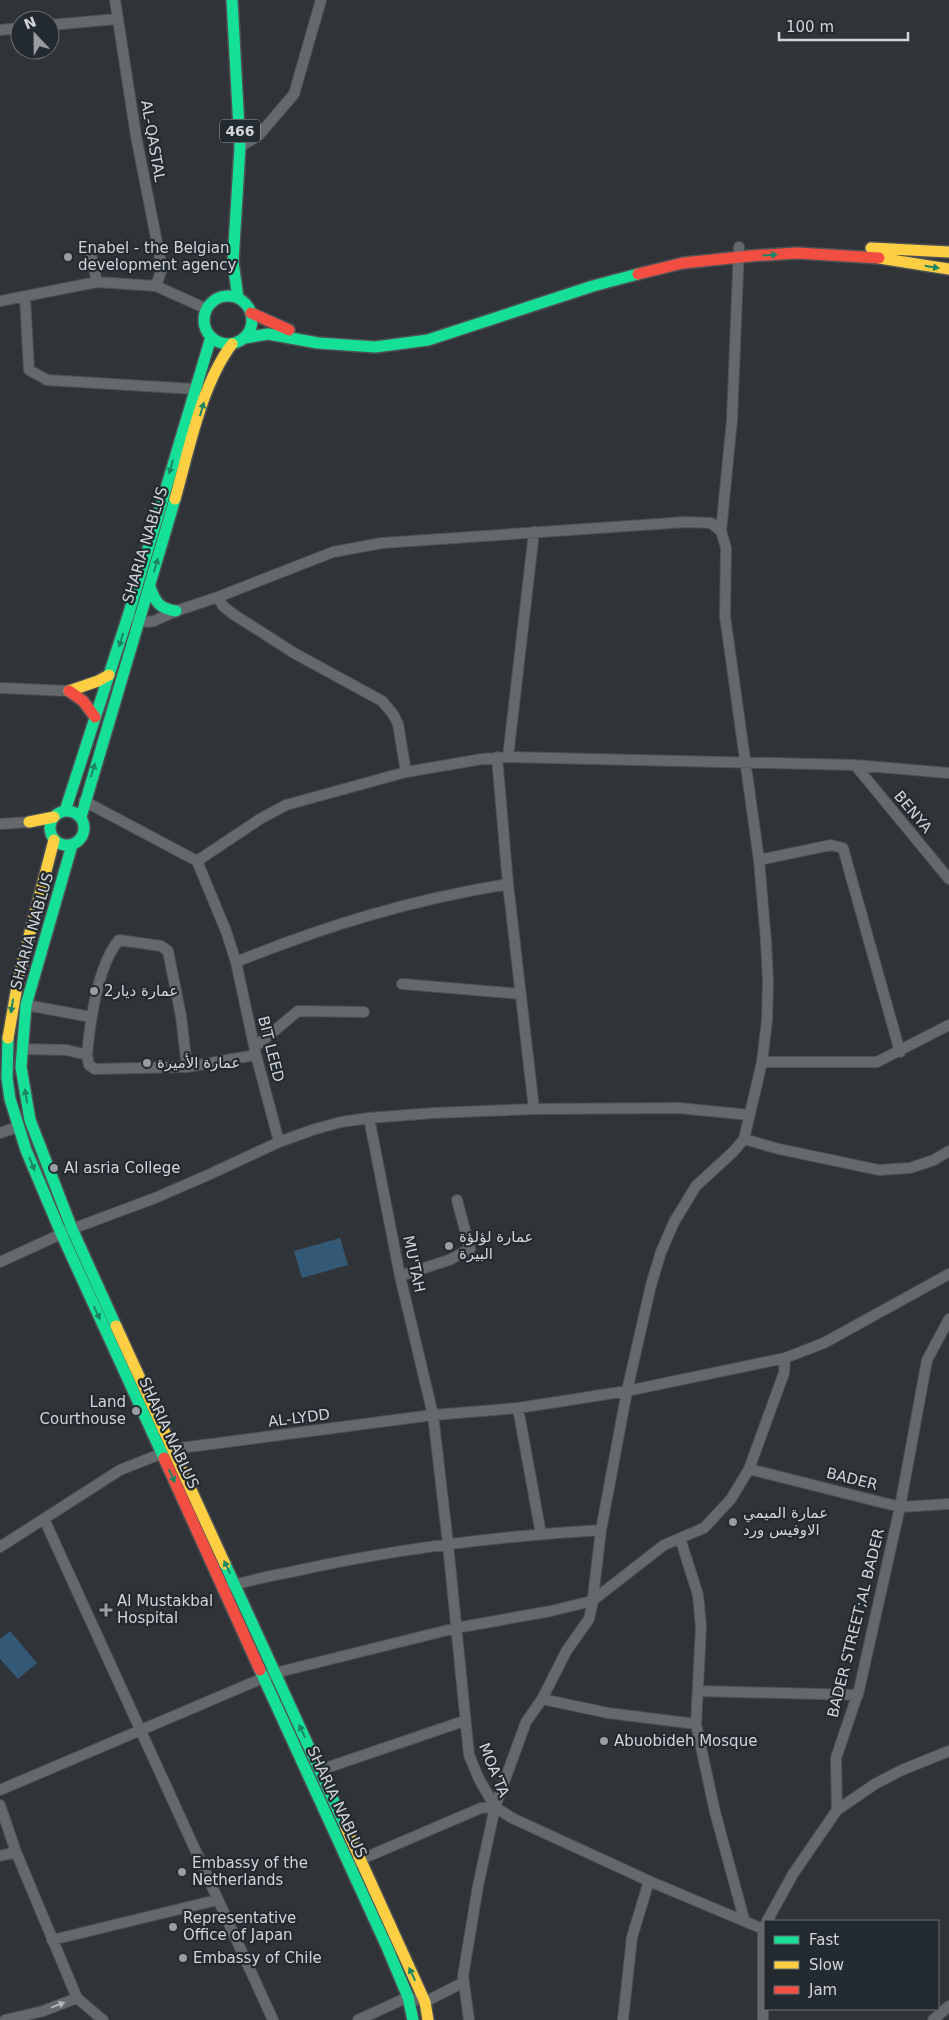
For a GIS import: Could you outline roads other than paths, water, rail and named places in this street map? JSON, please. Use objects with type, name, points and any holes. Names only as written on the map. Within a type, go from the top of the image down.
[{"type":"main road","name":"466","points":[[232,0],[240,147],[233,262],[238,298]]},
{"type":"main road","points":[[245,338],[252,326],[252,313],[249,307],[238,298],[226,296],[211,305],[204,324],[211,337],[217,342],[232,344],[245,338],[268,334],[318,343],[375,347],[428,340],[593,286],[683,263],[739,252],[754,244],[949,252]]},
{"type":"main road","points":[[252,313],[270,323],[314,336],[351,340],[394,339],[422,335],[540,297],[586,279],[679,256],[739,252],[797,253],[876,258],[949,269]]},
{"type":"main road","name":"466","points":[[211,305],[233,262]]},
{"type":"main road","name":"SHARIA NABLUS","points":[[81,818],[194,389],[211,337]]},
{"type":"main road","name":"SHARIA NABLUS","points":[[65,811],[109,675],[134,617],[150,587],[207,390],[223,356],[232,344]]},
{"type":"main road","points":[[150,587],[155,602],[161,608],[176,611]]},
{"type":"main road","points":[[69,691],[109,675]]},
{"type":"main road","points":[[69,691],[83,701],[95,717]]},
{"type":"main road","points":[[65,811],[74,812],[83,822],[84,833],[72,845],[62,845],[29,822],[54,817],[65,811]]},
{"type":"main road","points":[[52,837],[50,825],[54,817]]},
{"type":"main road","name":"SHARIA NABLUS","points":[[52,837],[13,994],[9,1024],[6,1068],[10,1098],[17,1127],[173,1449],[320,1770],[408,1997],[413,2020]]},
{"type":"main road","name":"SHARIA NABLUS","points":[[72,845],[26,1005],[21,1067],[30,1120],[66,1231],[162,1453],[263,1678],[425,2002],[428,2020]]},
{"type":"street","name":"AL-QASTAL","points":[[115,0],[136,136],[162,268],[156,286]]},
{"type":"street","points":[[240,147],[259,135],[294,94],[320,0]]},
{"type":"street","points":[[60,24],[118,19]]},
{"type":"street","points":[[90,250],[97,282]]},
{"type":"street","points":[[469,2020],[464,1982],[478,1886],[495,1807],[526,1722],[542,1699],[567,1650],[589,1619],[602,1530],[627,1391],[651,1285],[661,1252],[674,1222],[696,1186],[734,1151],[744,1139],[762,1062],[767,1020],[768,982],[759,860],[725,616],[726,548],[721,531],[732,420],[739,252]]},
{"type":"street","points":[[0,301],[97,282],[156,286],[211,305]]},
{"type":"street","points":[[25,296],[29,370],[47,380],[194,389]]},
{"type":"street","points":[[134,617],[147,622],[154,621],[287,568],[346,549],[382,543],[686,522],[711,523],[721,531]]},
{"type":"street","points":[[508,757],[534,532]]},
{"type":"street","points":[[218,597],[223,606],[232,614],[294,653],[382,700],[398,724],[406,772]]},
{"type":"street","points":[[0,688],[69,691]]},
{"type":"street","points":[[497,757],[508,884],[534,1109]]},
{"type":"street","points":[[84,801],[197,861],[260,819],[286,805],[406,772],[497,757],[854,765],[949,774]]},
{"type":"street","name":"BENYA","points":[[854,765],[949,878]]},
{"type":"street","points":[[0,824],[29,822]]},
{"type":"street","points":[[759,860],[831,845],[842,848],[900,1052]]},
{"type":"street","name":"BIT LEED","points":[[197,861],[226,931],[236,962],[279,1142]]},
{"type":"street","points":[[236,962],[357,918],[457,892],[508,884]]},
{"type":"street","points":[[187,1067],[181,1016],[168,951],[161,946],[118,940],[111,949],[105,965],[91,1017],[87,1055],[89,1065],[94,1068],[187,1067],[256,1051],[298,1011],[364,1012]]},
{"type":"street","points":[[402,984],[521,994]]},
{"type":"street","points":[[26,1005],[91,1017]]},
{"type":"street","points":[[762,1062],[877,1062],[900,1052],[949,1025]]},
{"type":"street","points":[[22,1049],[67,1050],[87,1055]]},
{"type":"street","points":[[0,1262],[66,1231],[155,1198],[279,1142],[341,1122],[369,1118],[534,1109],[679,1108],[750,1115]]},
{"type":"street","name":"MU'TAH","points":[[369,1118],[400,1276],[433,1415],[448,1544]]},
{"type":"street","points":[[0,1132],[17,1127]]},
{"type":"street","points":[[744,1139],[779,1149],[879,1170],[910,1168],[934,1160],[949,1151]]},
{"type":"street","points":[[400,1276],[449,1260],[470,1250],[457,1200]]},
{"type":"street","name":"AL-LYDD","points":[[0,1547],[120,1470],[173,1449],[433,1415],[518,1408],[627,1391],[785,1358],[824,1343],[949,1274]]},
{"type":"street","name":"BADER STREET;AL BADER","points":[[837,1810],[836,1758],[858,1695],[900,1507],[927,1360],[949,1319]]},
{"type":"street","points":[[0,1790],[275,1673],[456,1628],[551,1611],[592,1601],[664,1544],[704,1528],[732,1499],[749,1469],[784,1373],[785,1358]]},
{"type":"street","points":[[518,1408],[541,1534]]},
{"type":"street","name":"BADER","points":[[749,1469],[900,1507],[949,1504]]},
{"type":"street","points":[[44,1519],[273,2020]]},
{"type":"street","points":[[223,1588],[345,1560],[448,1544],[541,1534],[602,1530]]},
{"type":"street","points":[[680,1538],[698,1595],[701,1627],[696,1724],[715,1812],[744,1919]]},
{"type":"street","name":"MOA'TA","points":[[355,1862],[481,1808],[495,1807],[479,1779],[469,1756],[464,1721],[448,1544]]},
{"type":"street","points":[[699,1691],[858,1695]]},
{"type":"street","points":[[542,1699],[608,1714],[696,1724]]},
{"type":"street","points":[[320,1770],[464,1721]]},
{"type":"street","points":[[768,1920],[793,1874],[837,1810],[875,1784],[902,1770],[949,1751]]},
{"type":"street","points":[[0,1805],[16,1852],[77,1998],[103,2020]]},
{"type":"street","points":[[495,1807],[512,1818],[649,1881],[744,1919],[764,1925]]},
{"type":"street","points":[[0,1856],[16,1852]]},
{"type":"street","points":[[623,2020],[632,1937],[649,1881]]},
{"type":"street","points":[[52,1940],[217,1900]]},
{"type":"street","points":[[763,2020],[764,1972]]},
{"type":"street","points":[[358,2020],[408,1997],[425,2002],[464,1982]]},
{"type":"street","points":[[5,2020],[42,2011],[77,1998]]},
{"type":"street","points":[[933,2020],[949,2006]]},
{"type":"place","name":"Enabel - the Belgian development agency","points":[[68,257]]},
{"type":"place","name":"عمارة ديار2","points":[[94,991]]},
{"type":"place","name":"عمارة الأميرة","points":[[147,1063]]},
{"type":"place","name":"Al asria College","points":[[54,1168]]},
{"type":"place","name":"عمارة لؤلؤة البيرة","points":[[449,1246]]},
{"type":"place","name":"Land Courthouse","points":[[136,1411]]},
{"type":"place","name":"عمارة الميمي الاوفيس ورد","points":[[733,1522]]},
{"type":"place","name":"Al Mustakbal Hospital","points":[[106,1610]]},
{"type":"place","name":"Abuobideh Mosque","points":[[604,1741]]},
{"type":"place","name":"Embassy of the Netherlands","points":[[182,1872]]},
{"type":"place","name":"Representative Office of Japan","points":[[173,1927]]},
{"type":"place","name":"Embassy of Chile","points":[[183,1958]]}]
